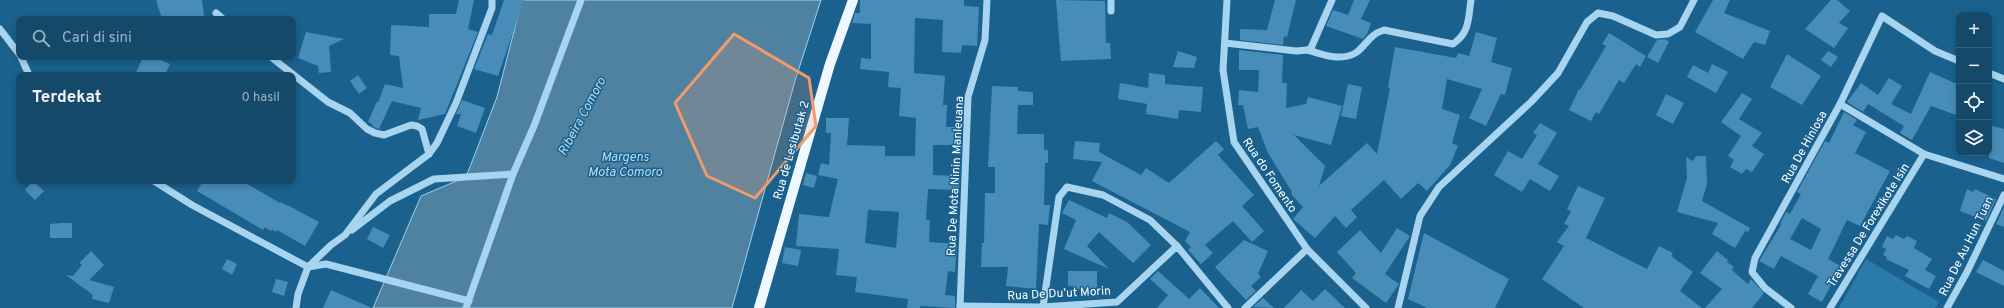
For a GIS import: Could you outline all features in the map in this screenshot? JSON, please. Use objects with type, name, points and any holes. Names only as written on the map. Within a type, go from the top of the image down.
[{"type":"main road","name":"Rua de Lesibutak 2","points":[[759,308],[830,64],[853,0]]},
{"type":"street","points":[[345,235],[376,194],[429,154],[437,143],[456,103],[492,8],[492,0]]},
{"type":"street","points":[[159,184],[308,268],[326,264],[468,304],[513,174],[534,126],[581,0]]},
{"type":"street","name":"Rua De Mota Ninin Manleuana","points":[[960,307],[968,96],[985,40],[987,0]]},
{"type":"street","points":[[1111,0],[1111,11]]},
{"type":"street","name":"Rua do Fomento","points":[[1227,0],[1223,70],[1234,142],[1307,249],[1366,308]]},
{"type":"street","points":[[1308,50],[1311,48],[1332,0]]},
{"type":"street","points":[[1225,42],[1308,50],[1327,56],[1347,56],[1357,52],[1374,34],[1384,30],[1453,44],[1463,37],[1467,29],[1471,0]]},
{"type":"street","points":[[1398,308],[1420,216],[1439,187],[1531,102],[1558,73],[1587,22],[1598,14],[1613,16],[1656,34],[1668,34],[1680,27],[1694,0]]},
{"type":"street","points":[[1840,104],[1882,16],[1935,51],[1956,60]]},
{"type":"street","points":[[0,29],[16,50]]},
{"type":"street","points":[[22,60],[28,72]]},
{"type":"street","points":[[275,60],[290,72]]},
{"type":"street","points":[[1992,74],[2004,79]]},
{"type":"street","points":[[296,77],[328,102],[350,112],[367,129],[375,133],[384,135],[411,125],[417,126],[422,130],[429,154]]},
{"type":"street","name":"Rua De Hinlosa","points":[[1791,308],[1765,288],[1752,272],[1755,258],[1840,104],[1924,154],[2004,179]]},
{"type":"street","name":"Travessa De Forexikote Isin","points":[[1830,308],[1924,154]]},
{"type":"street","points":[[296,308],[298,294],[308,268],[331,246],[390,201],[434,179],[513,174]]},
{"type":"street","points":[[1044,307],[1059,197],[1067,187],[1103,195],[1150,220],[1177,246],[1228,308]]},
{"type":"street","name":"Rua De Au Hun Tuan","points":[[1947,308],[1968,272],[2004,195]]},
{"type":"street","name":"Rua De Du’ut Morin","points":[[960,307],[1044,307],[1117,302],[1177,246]]},
{"type":"street","points":[[1245,308],[1307,249]]},
{"type":"highlighted area","points":[[734,34],[809,78],[816,126],[755,198],[707,176],[675,103]]},
{"type":"shaded area","points":[[1866,259],[1939,302],[1935,308],[1839,308]]},
{"type":"water","name":"Margens Mota Comoro","points":[[522,0],[821,0],[795,81],[732,308],[373,308],[421,196],[466,177],[497,97]]},
{"type":"building","points":[[156,0],[202,0],[204,16],[161,16]]},
{"type":"building","points":[[459,0],[474,0],[468,29],[478,32],[445,114],[418,120],[421,108],[392,101],[379,129],[372,126],[372,124],[368,122],[377,101],[378,103],[385,84],[403,88],[399,56],[390,55],[391,25],[429,27],[429,14],[456,14]]},
{"type":"building","points":[[504,0],[524,0],[498,76],[474,69],[488,34],[492,35]]},
{"type":"building","points":[[860,0],[964,0],[964,6],[979,7],[977,46],[962,45],[961,53],[942,52],[943,20],[915,18],[914,73],[945,76],[943,105],[947,105],[946,127],[957,127],[956,145],[933,145],[933,175],[960,176],[959,190],[928,189],[926,220],[930,220],[929,242],[957,244],[955,272],[948,271],[945,295],[955,296],[955,308],[920,306],[920,308],[907,308],[908,299],[855,292],[857,277],[836,275],[839,249],[796,246],[799,214],[829,217],[838,179],[818,175],[821,163],[829,165],[831,133],[826,133],[826,118],[849,118],[847,145],[885,146],[885,156],[915,156],[916,118],[899,116],[901,88],[888,87],[889,72],[860,69],[861,58],[871,59],[871,24],[852,23],[855,13],[860,13]],"holes":[[[868,210],[899,212],[896,248],[865,243]]]},
{"type":"building","points":[[1056,0],[1105,1],[1106,43],[1110,43],[1111,59],[1061,61]]},
{"type":"building","points":[[1275,0],[1296,0],[1287,37],[1284,36],[1283,45],[1240,40],[1240,29],[1267,30]]},
{"type":"building","points":[[1354,0],[1370,0],[1361,19],[1371,23],[1367,34],[1363,39],[1326,26],[1333,10],[1348,15]]},
{"type":"building","points":[[1713,0],[1730,0],[1724,13],[1770,31],[1765,45],[1754,42],[1743,59],[1695,32]]},
{"type":"building","points":[[1831,0],[1837,0],[1850,11],[1839,23],[1848,28],[1834,48],[1805,29]]},
{"type":"building","points":[[306,32],[344,39],[329,46],[331,72],[319,73],[318,66],[298,58]]},
{"type":"building","points":[[1476,32],[1497,38],[1491,62],[1512,68],[1505,95],[1501,94],[1486,126],[1469,118],[1482,89],[1447,79],[1442,109],[1460,115],[1452,143],[1458,146],[1450,165],[1427,191],[1418,183],[1401,199],[1384,180],[1351,210],[1357,217],[1346,228],[1335,216],[1315,238],[1293,219],[1303,207],[1291,194],[1292,192],[1268,153],[1258,127],[1248,129],[1243,105],[1238,105],[1239,90],[1258,92],[1259,70],[1239,70],[1239,50],[1283,55],[1282,83],[1287,83],[1286,108],[1306,104],[1308,97],[1342,106],[1331,145],[1294,135],[1325,166],[1319,186],[1367,143],[1377,154],[1390,88],[1388,87],[1395,47],[1456,58],[1458,53],[1469,56]]},
{"type":"building","points":[[1609,33],[1646,56],[1640,67],[1636,64],[1624,83],[1619,80],[1599,114],[1596,112],[1591,121],[1569,110],[1579,89],[1580,90],[1606,46],[1602,44]]},
{"type":"building","points":[[1665,39],[1669,42],[1658,63],[1647,57],[1657,40]]},
{"type":"building","points":[[1178,51],[1197,57],[1194,68],[1173,67]]},
{"type":"building","points":[[1828,51],[1838,57],[1831,67],[1821,60]]},
{"type":"building","points":[[1787,54],[1821,76],[1802,105],[1770,87]]},
{"type":"building","points":[[142,60],[161,60],[170,64],[166,72],[136,72]]},
{"type":"building","points":[[1712,64],[1728,72],[1716,93],[1687,77],[1693,65],[1708,73]]},
{"type":"building","points":[[1930,72],[1956,84],[1956,115],[1931,106],[1912,140],[1900,133],[1904,126],[1868,104],[1863,112],[1847,102],[1861,83],[1878,95],[1889,78],[1902,86],[1891,104],[1911,114]]},
{"type":"building","points":[[1149,73],[1165,75],[1165,84],[1203,87],[1201,112],[1179,110],[1178,119],[1146,114],[1147,104],[1118,99],[1120,83],[1148,88]]},
{"type":"building","points":[[358,75],[367,88],[359,94],[350,81]]},
{"type":"building","points":[[1348,84],[1362,87],[1356,119],[1341,116]]},
{"type":"building","points":[[992,86],[1018,87],[1018,91],[1033,92],[1033,105],[1018,105],[1017,134],[1044,134],[1044,150],[1048,150],[1048,163],[1045,163],[1044,205],[1050,205],[1048,225],[1039,224],[1036,289],[1006,286],[1008,267],[981,267],[982,243],[984,243],[985,193],[995,193],[995,167],[988,167]]},
{"type":"building","points":[[1742,93],[1752,99],[1739,119],[1762,133],[1752,146],[1764,154],[1752,172],[1746,169],[1742,174],[1730,167],[1734,160],[1728,156],[1741,136],[1721,122]]},
{"type":"building","points":[[1666,94],[1684,103],[1673,124],[1656,115]]},
{"type":"building","points":[[462,100],[485,108],[476,133],[457,126],[461,114],[456,114]]},
{"type":"building","points":[[1844,112],[1857,120],[1853,125],[1866,132],[1855,153],[1890,171],[1860,226],[1847,220],[1828,259],[1841,266],[1822,302],[1808,294],[1818,276],[1781,256],[1774,269],[1759,261],[1781,225],[1780,224],[1786,212],[1790,214],[1801,194],[1797,192],[1825,141],[1829,143]],"holes":[[[1802,218],[1821,229],[1811,250],[1790,239]]]},
{"type":"building","points":[[1540,123],[1557,133],[1538,164],[1559,176],[1550,191],[1530,179],[1522,192],[1494,175],[1508,151],[1522,159],[1537,135],[1533,133]]},
{"type":"building","points":[[1992,126],[2004,129],[2004,163],[1989,158],[1989,156],[1992,156]]},
{"type":"building","points":[[1075,141],[1100,143],[1099,152],[1141,175],[1146,168],[1169,183],[1216,141],[1224,149],[1218,155],[1254,195],[1242,206],[1264,231],[1252,242],[1233,221],[1205,245],[1213,253],[1201,264],[1188,250],[1191,247],[1185,241],[1190,232],[1092,181],[1102,162],[1073,159]]},
{"type":"building","points":[[1696,156],[1706,156],[1707,184],[1702,201],[1750,228],[1748,232],[1745,231],[1735,248],[1712,234],[1718,223],[1677,212],[1687,178],[1686,157],[1693,161]]},
{"type":"building","points":[[806,173],[817,176],[814,188],[803,185]]},
{"type":"building","points":[[30,184],[36,184],[44,191],[35,200],[25,190]]},
{"type":"building","points":[[201,184],[247,184],[280,203],[291,207],[319,222],[305,246],[277,230],[276,232],[272,229],[271,231],[265,227],[263,230],[197,191]]},
{"type":"building","points":[[1578,186],[1605,198],[1586,238],[1647,269],[1659,246],[1673,253],[1671,256],[1693,272],[1680,291],[1702,308],[1584,308],[1542,279],[1564,246],[1557,242],[1569,226],[1564,224],[1571,211],[1567,209]]},
{"type":"building","points":[[1967,189],[1973,192],[1975,189],[1996,199],[1986,221],[1960,211]]},
{"type":"building","points":[[1069,200],[1107,218],[1109,213],[1127,222],[1151,245],[1133,263],[1099,232],[1087,246],[1109,269],[1064,249],[1076,220],[1062,213]]},
{"type":"building","points":[[2004,207],[2004,227],[1996,224]]},
{"type":"building","points":[[72,223],[72,238],[50,238],[50,224]]},
{"type":"building","points":[[373,227],[390,235],[383,248],[367,239]]},
{"type":"building","points":[[1397,228],[1410,236],[1385,274],[1399,284],[1386,303],[1352,278],[1356,273],[1337,252],[1360,230],[1381,253]]},
{"type":"building","points":[[1424,233],[1509,279],[1495,308],[1427,308],[1408,299]]},
{"type":"building","points":[[1896,235],[1904,239],[1907,236],[1917,241],[1914,248],[1932,259],[1925,270],[1936,276],[1929,289],[1905,276],[1909,270],[1886,259],[1887,257],[1883,255],[1886,249],[1882,247],[1887,236],[1893,239]]},
{"type":"building","points":[[1244,240],[1268,251],[1258,274],[1261,277],[1251,286],[1256,291],[1246,300],[1215,267]]},
{"type":"building","points":[[785,247],[801,250],[798,266],[782,263]]},
{"type":"building","points":[[91,251],[104,265],[89,280],[114,287],[109,303],[92,299],[93,295],[66,275],[73,276],[82,265],[79,263]]},
{"type":"building","points":[[1717,251],[1734,267],[1732,270],[1748,284],[1751,279],[1764,293],[1752,308],[1705,308],[1722,289],[1700,273]]},
{"type":"building","points":[[227,259],[237,264],[232,275],[222,269]]},
{"type":"building","points":[[1983,260],[2004,271],[2004,286],[1976,272]]},
{"type":"building","points":[[1068,271],[1097,271],[1097,290],[1073,289],[1073,286],[1068,286]]},
{"type":"building","points":[[1158,271],[1189,299],[1200,288],[1219,308],[1157,308],[1168,295],[1150,279]]},
{"type":"building","points":[[276,279],[288,282],[284,296],[272,292]]},
{"type":"building","points":[[1325,289],[1345,308],[1284,308],[1301,290],[1313,301]]},
{"type":"building","points":[[331,290],[372,308],[323,308]]},
{"type":"building","points":[[1263,298],[1274,308],[1253,307]]},
{"type":"water label","name":"Ribeira Comoro","points":[[581,116]]}]
